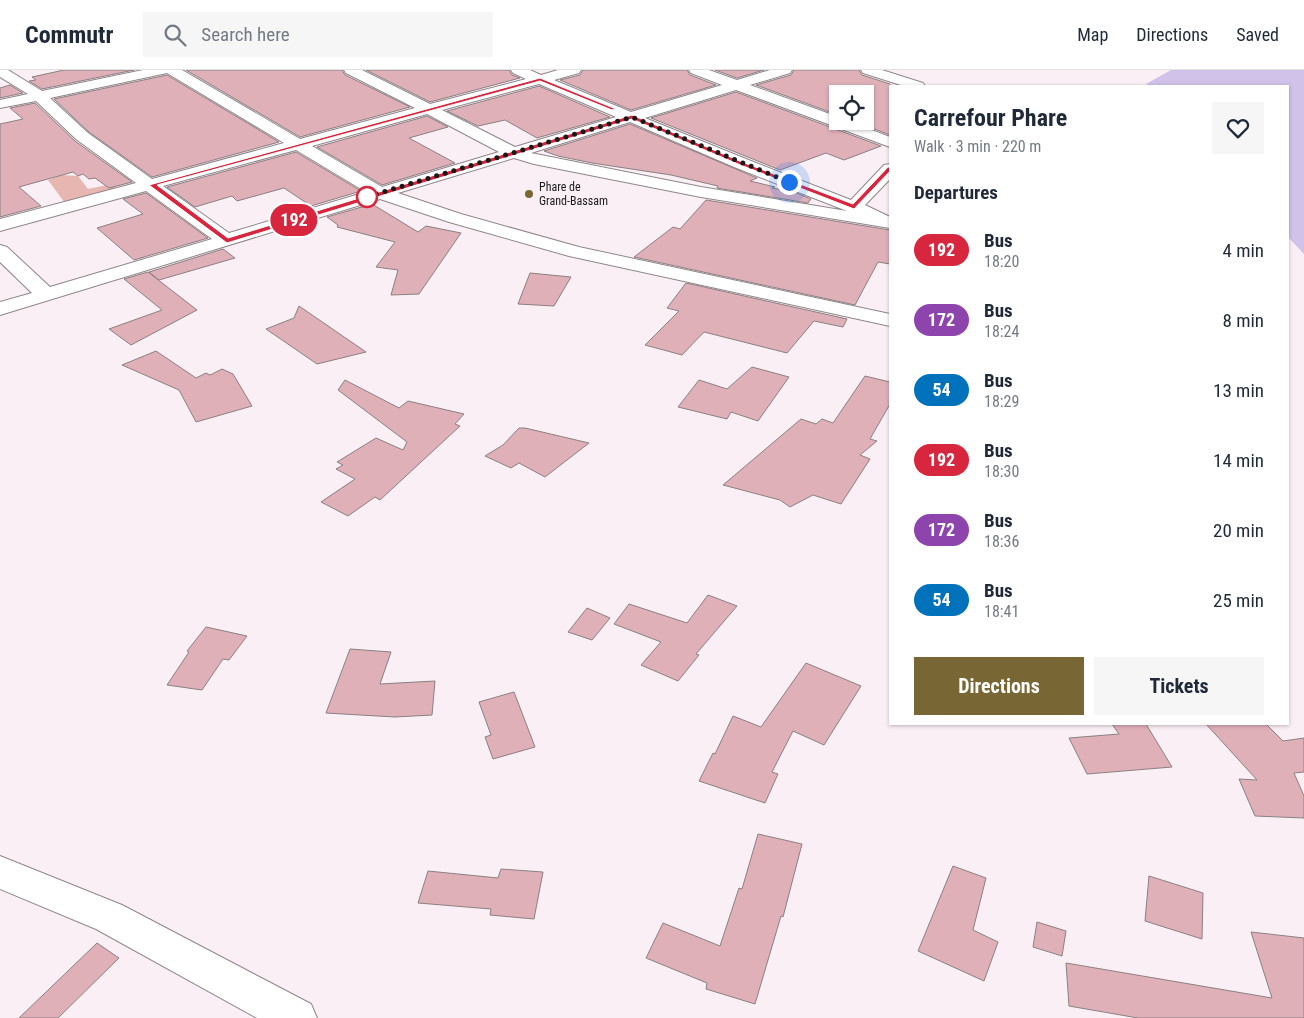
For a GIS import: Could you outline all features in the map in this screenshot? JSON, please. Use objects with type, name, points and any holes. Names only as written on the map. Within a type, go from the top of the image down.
[{"type":"street","points":[[0,104],[163,70]]},
{"type":"street","points":[[172,70],[380,193],[455,218],[576,252],[889,320]]},
{"type":"street","points":[[352,70],[512,152],[564,166],[889,223]]},
{"type":"street","points":[[518,70],[740,163],[889,223]]},
{"type":"street","points":[[0,225],[574,70]]},
{"type":"street","points":[[696,70],[889,142]]},
{"type":"street","points":[[0,309],[785,70]]},
{"type":"street","points":[[868,70],[915,85]]},
{"type":"street","points":[[0,71],[33,90],[82,136],[227,241]]},
{"type":"street","points":[[854,207],[889,169]]},
{"type":"street","points":[[0,252],[46,296]]},
{"type":"street","points":[[0,872],[109,917],[297,1018]]},
{"type":"shaded area","points":[[1171,70],[1304,70],[1304,254],[1289,238],[1289,85],[1146,84]]},
{"type":"shaded area","points":[[62,175],[78,176],[88,189],[112,184],[118,191],[65,203],[48,180]]},
{"type":"building","points":[[64,70],[134,70],[42,89],[29,81],[36,80],[32,77]]},
{"type":"building","points":[[186,70],[342,70],[345,75],[410,107],[300,137]]},
{"type":"building","points":[[366,70],[509,70],[512,75],[520,78],[430,102]]},
{"type":"building","points":[[583,70],[687,70],[690,75],[716,85],[631,110],[560,80],[580,75]]},
{"type":"building","points":[[715,70],[764,70],[737,78]]},
{"type":"building","points":[[794,70],[859,70],[862,75],[890,84],[889,135],[874,129],[874,85],[829,85],[829,112],[756,85],[791,75]]},
{"type":"building","points":[[167,75],[279,142],[152,177],[89,132],[54,99]]},
{"type":"building","points":[[10,85],[23,93],[0,98],[0,88]]},
{"type":"building","points":[[539,86],[610,117],[537,138],[505,120],[478,126],[447,111]]},
{"type":"building","points":[[736,92],[829,127],[829,130],[838,130],[881,146],[844,160],[826,153],[780,170],[651,118]]},
{"type":"building","points":[[35,103],[75,141],[132,182],[109,188],[95,178],[89,179],[83,174],[78,176],[73,172],[19,187],[41,206],[0,217],[0,124],[23,119],[10,108]]},
{"type":"building","points":[[427,116],[448,127],[409,138],[455,163],[382,185],[317,147]]},
{"type":"building","points":[[630,124],[757,178],[750,181],[794,192],[811,199],[808,203],[717,188],[718,186],[671,175],[592,163],[544,151]]},
{"type":"building","points":[[296,152],[361,191],[311,206],[284,188],[237,201],[232,196],[195,207],[167,187]]},
{"type":"building","points":[[146,193],[208,238],[134,260],[97,228],[143,214],[123,199]]},
{"type":"building","points":[[706,200],[889,230],[889,264],[878,262],[855,305],[634,257],[673,227],[680,229]]},
{"type":"building","points":[[372,204],[418,232],[426,226],[461,233],[419,294],[391,295],[398,270],[376,267],[395,242],[337,227],[338,225],[327,217]]},
{"type":"building","points":[[223,249],[235,258],[159,280],[149,272]]},
{"type":"building","points":[[148,272],[197,310],[131,345],[109,329],[162,310],[124,279]]},
{"type":"building","points":[[530,273],[571,277],[554,306],[518,304]]},
{"type":"building","points":[[686,283],[847,319],[843,327],[814,321],[787,353],[704,332],[682,355],[645,345],[679,311],[667,308]]},
{"type":"building","points":[[299,306],[366,352],[317,364],[266,329],[294,318]]},
{"type":"building","points":[[156,351],[196,378],[206,373],[210,375],[222,369],[233,374],[252,406],[196,422],[179,390],[122,365]]},
{"type":"building","points":[[752,367],[789,377],[758,421],[731,412],[727,419],[678,407],[699,380],[727,389]]},
{"type":"building","points":[[865,376],[889,382],[889,406],[870,439],[877,441],[860,455],[870,459],[841,504],[813,495],[790,507],[780,500],[723,485],[801,419],[816,424],[822,419],[833,423]]},
{"type":"building","points":[[345,380],[399,408],[408,401],[464,414],[455,424],[460,426],[380,500],[375,497],[348,516],[321,502],[355,479],[336,469],[343,465],[337,462],[376,438],[403,450],[407,442],[338,390]]},
{"type":"building","points":[[519,428],[589,443],[545,477],[519,463],[511,468],[485,456],[503,445]]},
{"type":"building","points":[[708,595],[737,606],[696,654],[699,655],[678,681],[641,665],[661,642],[614,624],[629,604],[687,623]]},
{"type":"building","points":[[587,608],[610,618],[592,640],[568,632]]},
{"type":"building","points":[[206,627],[247,636],[229,660],[223,659],[202,690],[167,685],[189,652],[187,651]]},
{"type":"building","points":[[350,649],[391,652],[380,684],[435,681],[432,715],[395,717],[326,713]]},
{"type":"building","points":[[806,663],[861,686],[824,745],[793,731],[772,772],[778,774],[765,803],[699,781],[713,753],[715,754],[733,716],[761,727]]},
{"type":"building","points":[[514,692],[535,747],[493,759],[485,737],[491,735],[479,702]]},
{"type":"building","points":[[1113,725],[1147,725],[1172,767],[1087,774],[1069,738],[1119,734]]},
{"type":"building","points":[[1207,725],[1267,725],[1283,741],[1304,738],[1304,772],[1294,773],[1304,796],[1304,818],[1255,816],[1239,779],[1257,780]]},
{"type":"building","points":[[758,834],[802,844],[783,917],[781,916],[755,1004],[706,989],[707,983],[646,958],[663,923],[720,946],[739,888],[742,889]]},
{"type":"building","points":[[953,866],[986,878],[973,930],[998,942],[984,981],[918,951]]},
{"type":"building","points":[[501,869],[543,872],[534,919],[490,915],[491,909],[418,903],[428,871],[498,878]]},
{"type":"building","points":[[1149,876],[1203,893],[1202,939],[1145,921]]},
{"type":"building","points":[[1037,922],[1066,931],[1062,956],[1033,947]]},
{"type":"building","points":[[1251,932],[1304,938],[1304,1018],[1138,1018],[1069,1006],[1066,963],[1272,998]]},
{"type":"building","points":[[97,943],[119,958],[58,1018],[19,1018]]},
{"type":"bus line","name":"192","points":[[614,109],[540,79],[296,144],[152,185],[227,241],[512,152],[632,117],[740,163],[854,207],[889,169]]},
{"type":"place","name":"Phare de Grand-Bassam","points":[[529,194]]},
{"type":"route","points":[[367,197],[363,198],[632,117],[789,182]]}]
